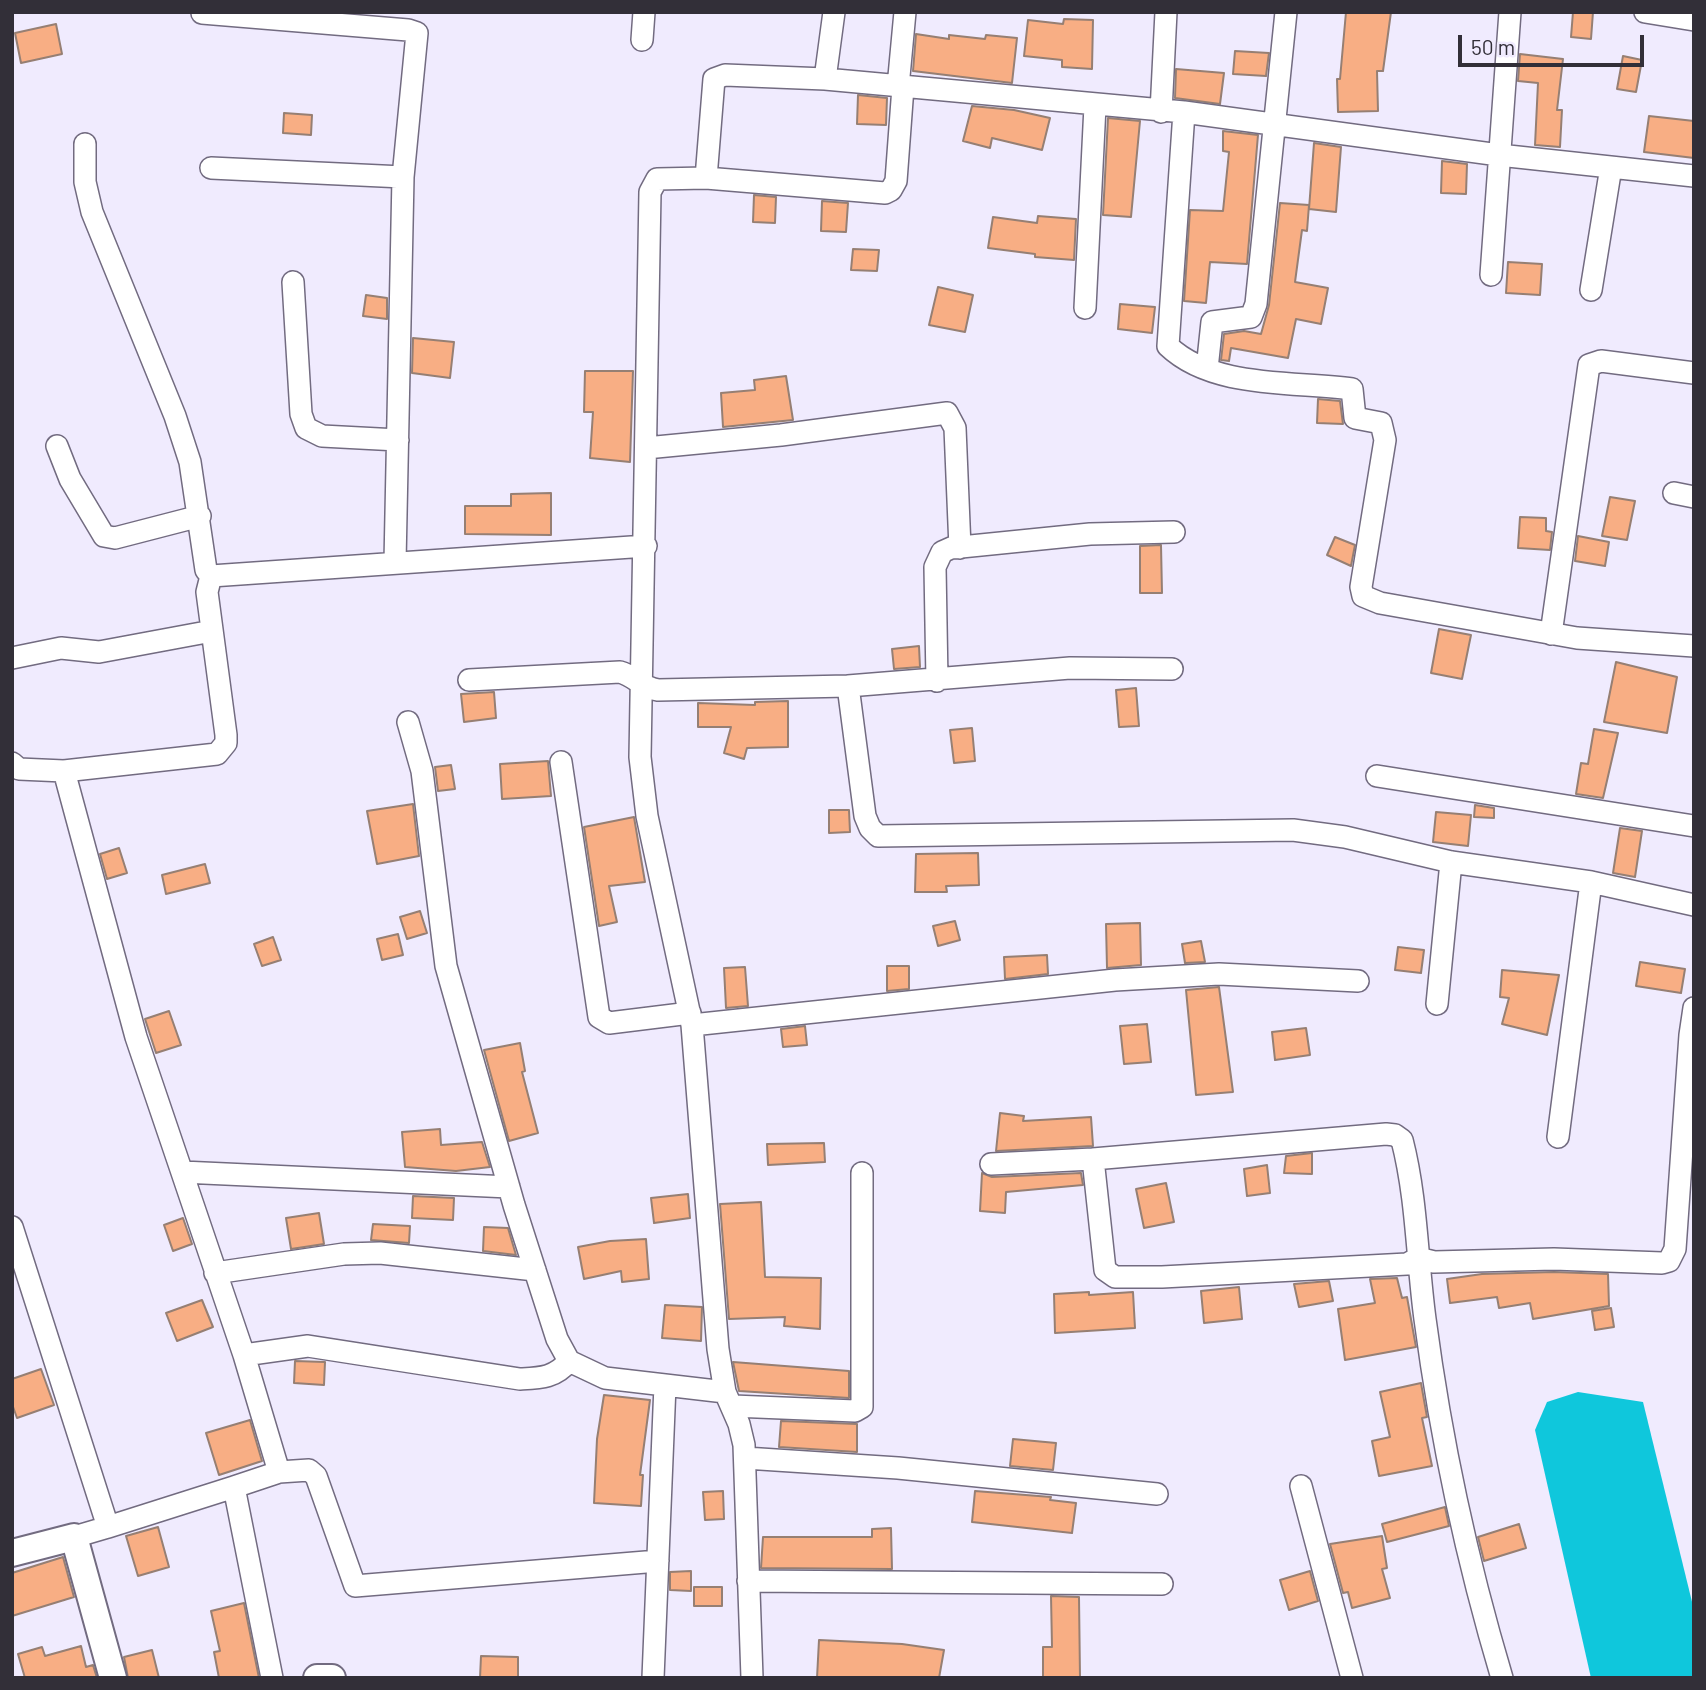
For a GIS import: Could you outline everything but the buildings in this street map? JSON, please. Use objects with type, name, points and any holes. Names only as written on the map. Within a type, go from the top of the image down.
[{"type":"street","points":[[642,40],[644,12]]},
{"type":"street","points":[[825,79],[834,12]]},
{"type":"street","points":[[752,1678],[745,1458],[718,1349],[691,1019],[647,816],[640,757],[646,546],[650,192],[657,179],[706,178],[885,193],[891,190],[896,181],[905,12]]},
{"type":"street","points":[[1161,112],[1166,12]]},
{"type":"street","points":[[1207,369],[1212,321],[1251,317],[1256,304],[1286,12]]},
{"type":"street","points":[[1491,275],[1510,12]]},
{"type":"street","points":[[1645,12],[1694,20]]},
{"type":"street","points":[[202,13],[415,31],[418,38],[404,177],[396,562]]},
{"type":"street","points":[[706,178],[714,79],[725,75],[825,79],[1095,106],[1184,112],[1499,155],[1694,176]]},
{"type":"street","points":[[1085,308],[1095,106]]},
{"type":"street","points":[[1184,112],[1166,342],[1172,351],[1207,369],[1238,377],[1352,389],[1355,418],[1381,423],[1385,440],[1361,587],[1363,596],[1380,603],[1551,635],[1694,646]]},
{"type":"street","points":[[85,144],[85,182],[92,212],[175,415],[190,462],[206,570],[211,576]]},
{"type":"street","points":[[1591,290],[1611,167]]},
{"type":"street","points":[[211,168],[404,177]]},
{"type":"street","points":[[293,282],[301,414],[306,428],[322,436],[398,440]]},
{"type":"street","points":[[1551,635],[1589,365],[1601,361],[1694,373]]},
{"type":"street","points":[[646,448],[792,434],[947,412],[955,428],[960,548]]},
{"type":"street","points":[[57,446],[70,480],[104,536],[115,538],[200,516]]},
{"type":"street","points":[[937,681],[937,559],[942,552],[1090,534],[1174,531]]},
{"type":"street","points":[[211,576],[646,546]]},
{"type":"street","points":[[12,764],[19,769],[64,771],[217,754],[222,749],[226,735],[207,592],[211,576]]},
{"type":"street","points":[[12,658],[61,648],[99,652],[212,631]]},
{"type":"street","points":[[469,680],[620,672],[658,690],[848,686],[937,681],[1070,668],[1172,668]]},
{"type":"street","points":[[848,686],[866,816],[870,828],[878,836],[1293,830],[1345,837],[1451,862],[1591,883],[1694,905]]},
{"type":"street","points":[[408,722],[422,771],[446,966],[535,1270],[557,1339],[569,1361],[605,1378],[665,1385],[729,1399],[855,1411],[862,1407],[862,1173]]},
{"type":"street","points":[[561,762],[599,1017],[609,1023],[691,1019],[1128,979],[1219,974],[1358,981]]},
{"type":"street","points":[[64,771],[117,975],[244,1355],[279,1472]]},
{"type":"street","points":[[1377,776],[1694,826]]},
{"type":"street","points":[[1437,1004],[1451,862]]},
{"type":"street","points":[[1558,1137],[1591,883]]},
{"type":"street","points":[[1093,1159],[1105,1270],[1110,1276],[1163,1277],[1407,1264],[1418,1258],[1434,1262],[1554,1259],[1662,1263],[1669,1261],[1675,1249],[1694,1008]]},
{"type":"street","points":[[991,1164],[1093,1159],[1395,1135],[1402,1140],[1425,1321],[1473,1580],[1502,1678]]},
{"type":"street","points":[[181,1172],[509,1186]]},
{"type":"street","points":[[12,1227],[108,1527]]},
{"type":"street","points":[[215,1273],[344,1254],[380,1253],[535,1270]]},
{"type":"street","points":[[244,1355],[308,1346],[520,1379],[547,1377],[561,1371],[569,1361]]},
{"type":"street","points":[[653,1678],[665,1385]]},
{"type":"street","points":[[745,1458],[898,1468],[1157,1494]]},
{"type":"street","points":[[12,1553],[74,1538],[279,1472],[309,1470],[316,1476],[355,1586],[658,1561]]},
{"type":"street","points":[[1301,1486],[1352,1678]]},
{"type":"street","points":[[234,1487],[272,1678]]},
{"type":"street","points":[[74,1538],[113,1678]]},
{"type":"street","points":[[748,1581],[1162,1584]]},
{"type":"street","points":[[317,1678],[331,1678]]},
{"type":"water","points":[[1578,1392],[1643,1402],[1694,1610],[1694,1678],[1591,1678],[1535,1430],[1547,1402]]}]
